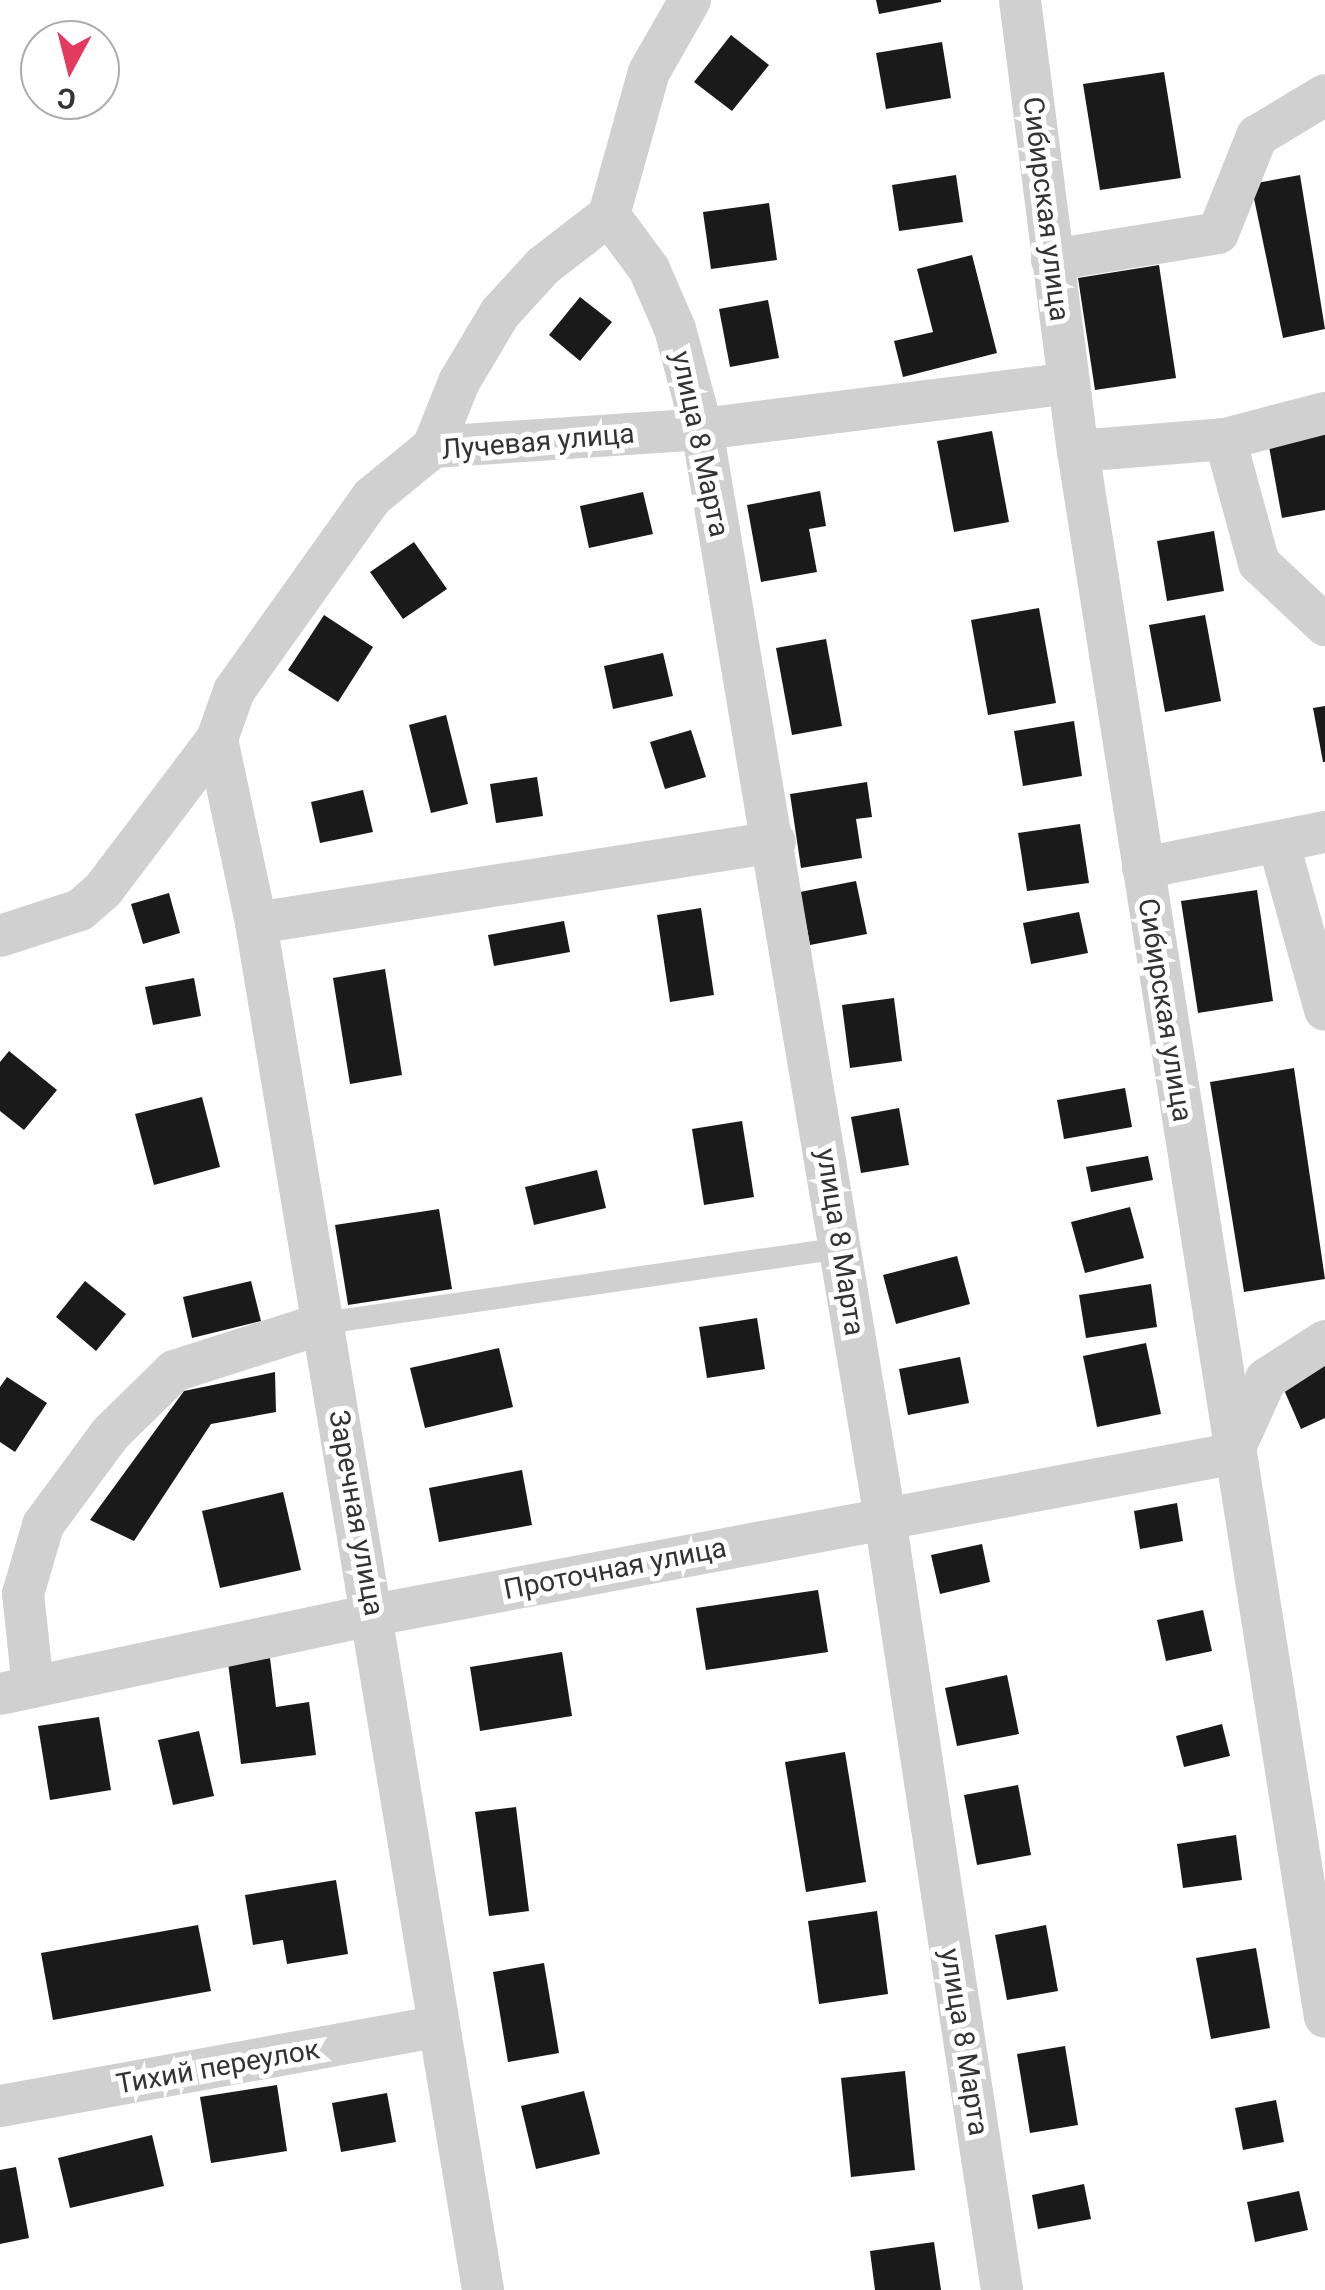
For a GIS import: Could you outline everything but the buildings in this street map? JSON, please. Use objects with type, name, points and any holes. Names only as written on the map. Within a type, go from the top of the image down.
[{"type":"street","points":[[433,447],[458,382],[500,313],[543,266],[610,216],[648,72],[690,0]]},
{"type":"street","name":"Сибирская улица","points":[[1020,0],[1078,452],[1232,1454],[1325,2018]]},
{"type":"street","points":[[1052,260],[1218,233],[1257,136],[1325,95]]},
{"type":"street","name":"улица 8 Марта","points":[[610,216],[656,284],[702,429],[775,842],[886,1518],[1002,2290]]},
{"type":"street","name":"Лучевая улица","points":[[0,936],[80,910],[91,900],[217,739],[234,690],[372,498],[433,447],[702,429],[1069,383]]},
{"type":"street","points":[[1078,452],[1225,438],[1325,413]]},
{"type":"street","points":[[1225,438],[1259,564],[1325,625]]},
{"type":"street","name":"Заречная улица","points":[[217,739],[256,923],[373,1615],[436,2027],[483,2290]]},
{"type":"street","points":[[1143,868],[1325,832]]},
{"type":"street","points":[[256,923],[775,842]]},
{"type":"street","points":[[1279,844],[1325,1010]]},
{"type":"street","points":[[17,1691],[23,1594],[42,1525],[110,1434],[174,1371],[324,1323]]},
{"type":"street","points":[[1232,1454],[1266,1380],[1325,1341]]},
{"type":"street","name":"Проточная улица","points":[[17,1691],[373,1615],[1232,1454]]},
{"type":"street","name":"Тихий переулок","points":[[0,2106],[436,2027]]},
{"type":"lane","points":[[324,1323],[841,1248]]}]
